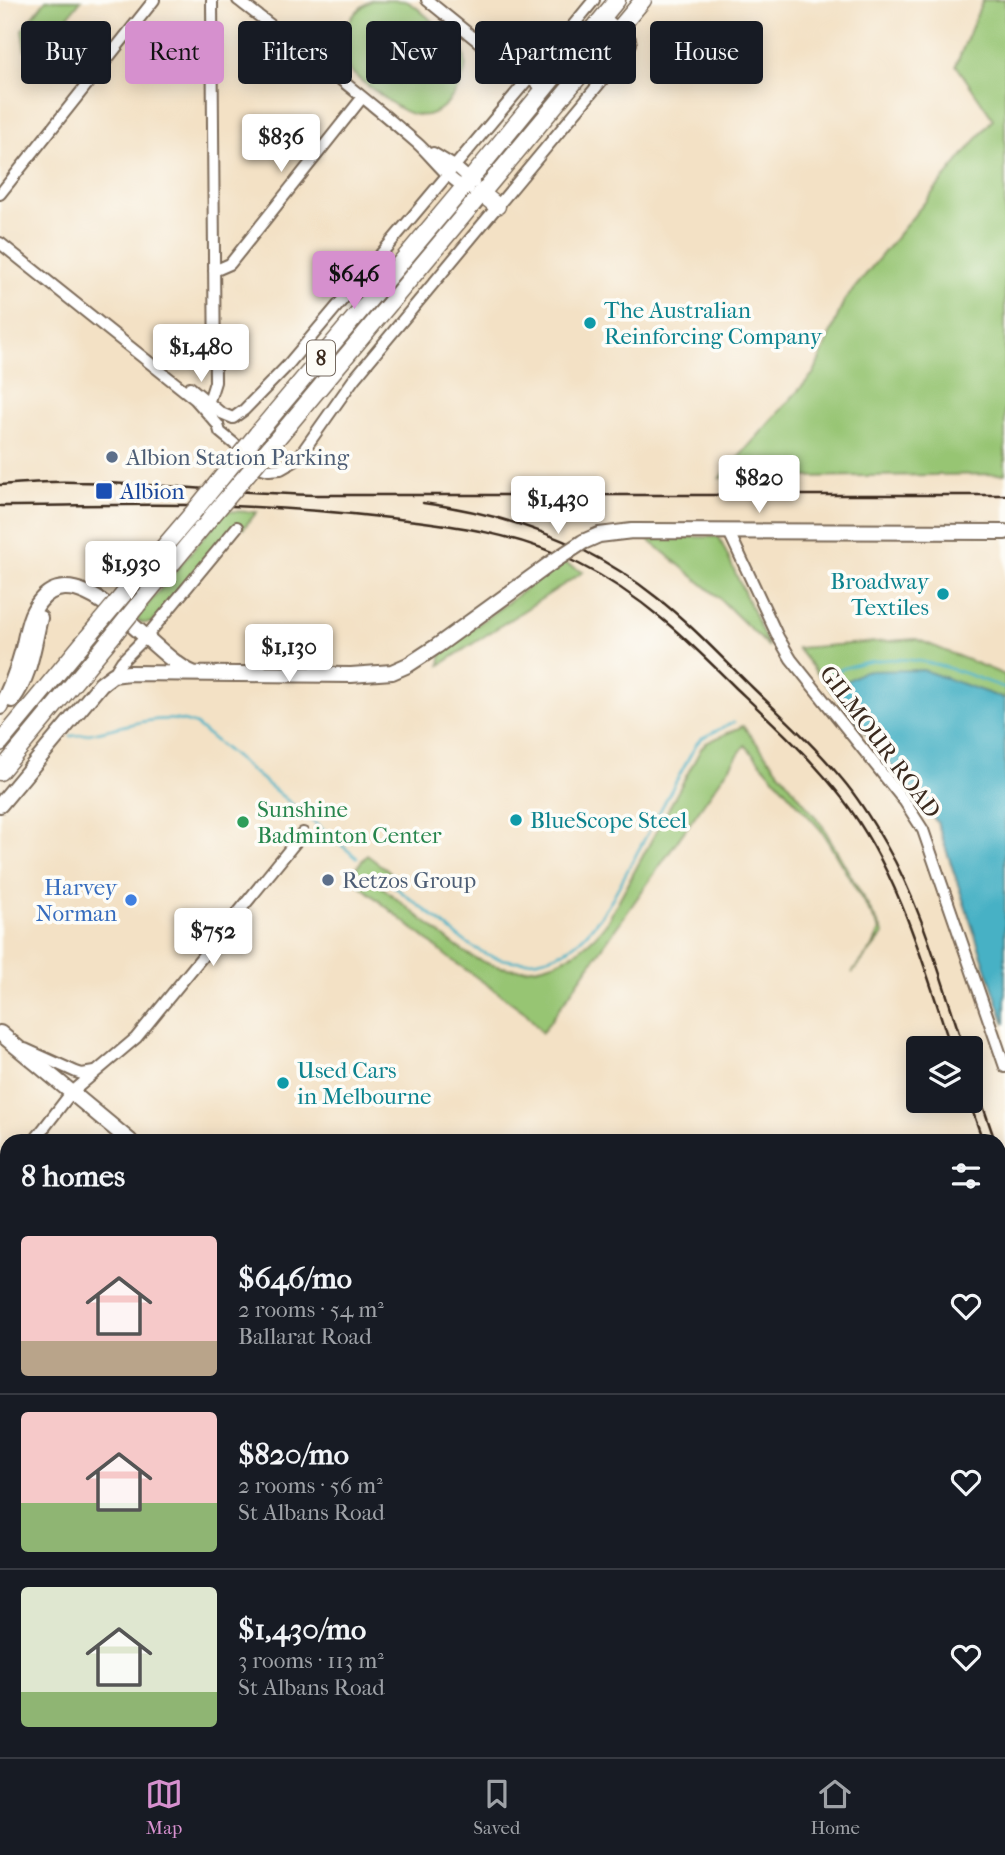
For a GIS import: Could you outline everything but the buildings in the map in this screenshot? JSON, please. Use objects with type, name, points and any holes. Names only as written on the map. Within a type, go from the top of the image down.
[{"type":"highway","name":"8","points":[[0,743],[617,0]]},
{"type":"highway","name":"8","points":[[626,21],[643,0]]},
{"type":"highway","name":"8","points":[[0,772],[573,84]]},
{"type":"highway","points":[[481,193],[497,206]]},
{"type":"main road","points":[[0,805],[101,684],[113,675],[259,670],[392,672],[415,660],[554,561],[583,542],[599,536],[632,531],[1005,532]]},
{"type":"main road","points":[[0,709],[16,682],[32,615],[44,597],[62,589],[93,595],[179,666],[194,673]]},
{"type":"main road","points":[[167,655],[192,665],[259,670]]},
{"type":"main road","points":[[4,1037],[121,1134]]},
{"type":"street","points":[[0,194],[154,0]]},
{"type":"street","points":[[238,0],[481,193]]},
{"type":"street","points":[[427,0],[475,39]]},
{"type":"street","points":[[577,21],[594,0]]},
{"type":"street","points":[[202,398],[214,371],[214,4]]},
{"type":"street","points":[[603,16],[609,21]]},
{"type":"street","points":[[231,426],[286,367],[525,84]]},
{"type":"street","points":[[536,84],[544,90]]},
{"type":"street","points":[[1,243],[158,368],[202,398],[231,426],[247,460],[258,467],[281,469],[295,461],[354,379],[599,84]]},
{"type":"street","points":[[214,271],[230,264],[362,98]]},
{"type":"street","points":[[202,398],[218,425],[219,420],[231,426]]},
{"type":"street","points":[[113,675],[237,527]]},
{"type":"street","name":"GILMOUR ROAD","points":[[729,532],[790,659],[905,802],[923,830],[1005,1067]]},
{"type":"street","points":[[39,1134],[71,1093],[136,1038],[303,833]]},
{"type":"street","points":[[4,1037],[76,1072],[94,1073]]},
{"type":"green space","points":[[46,0],[81,0],[64,21],[29,21]]},
{"type":"green space","points":[[372,0],[405,1],[432,21],[366,21],[366,84],[460,84],[438,111],[420,115],[402,110],[393,105],[354,75],[352,72],[352,21],[350,21]]},
{"type":"green space","points":[[983,0],[1005,0],[1005,474],[720,478],[814,373],[844,301],[993,119],[956,65]]},
{"type":"green space","points":[[461,48],[466,64],[461,83]]},
{"type":"green space","points":[[225,511],[257,512],[243,529],[239,526],[151,623],[142,623],[136,619]]},
{"type":"green space","points":[[645,537],[719,537],[769,647],[717,596]]},
{"type":"green space","points":[[562,562],[583,572],[440,665],[442,651]]},
{"type":"green space","points":[[916,639],[1005,675],[1005,1024],[937,822],[797,648]]},
{"type":"green space","points":[[743,726],[822,825],[884,934],[852,973],[873,946],[880,930],[821,830],[745,745],[542,1033],[526,1013],[449,958],[352,879],[358,872],[355,869],[367,855],[395,876],[382,887],[465,953],[495,966],[513,969],[549,965],[581,948],[607,922],[702,747]]},
{"type":"water","points":[[923,670],[1005,699],[1005,1024],[937,822],[831,690],[864,671]]},
{"type":"waterway","points":[[827,675],[852,666],[896,659],[938,665],[1005,688]]},
{"type":"waterway","points":[[71,736],[150,720],[165,719],[196,725],[357,858]]},
{"type":"waterway","points":[[390,883],[471,946],[495,957],[522,961],[538,960],[561,953],[579,941],[608,906],[697,743],[734,722]]},
{"type":"railway","points":[[0,485],[106,483],[323,495],[1005,495]]},
{"type":"railway","points":[[423,503],[516,523],[575,546],[603,561],[630,578],[681,618],[799,732],[854,795],[899,869],[930,944],[960,1036]]},
{"type":"railway","points":[[0,506],[232,506],[331,512],[414,521],[510,538],[556,554],[601,576],[643,604],[700,653],[791,741],[842,798],[862,826],[894,887],[919,950],[947,1036]]},
{"type":"railway","points":[[983,1106],[993,1134]]},
{"type":"railway","points":[[973,1113],[981,1134]]},
{"type":"place","name":"The Australian Reinforcing Company","points":[[590,323]]},
{"type":"place","name":"Albion Station Parking","points":[[112,457]]},
{"type":"place","name":"Albion","points":[[104,491]]},
{"type":"place","name":"Broadway Textiles","points":[[943,594]]},
{"type":"place","name":"BlueScope Steel","points":[[516,820]]},
{"type":"place","name":"Sunshine Badminton Center","points":[[243,822]]},
{"type":"place","name":"Retzos Group","points":[[328,880]]},
{"type":"place","name":"Harvey Norman","points":[[131,900]]},
{"type":"place","name":"Used Cars in Melbourne","points":[[283,1083]]}]
